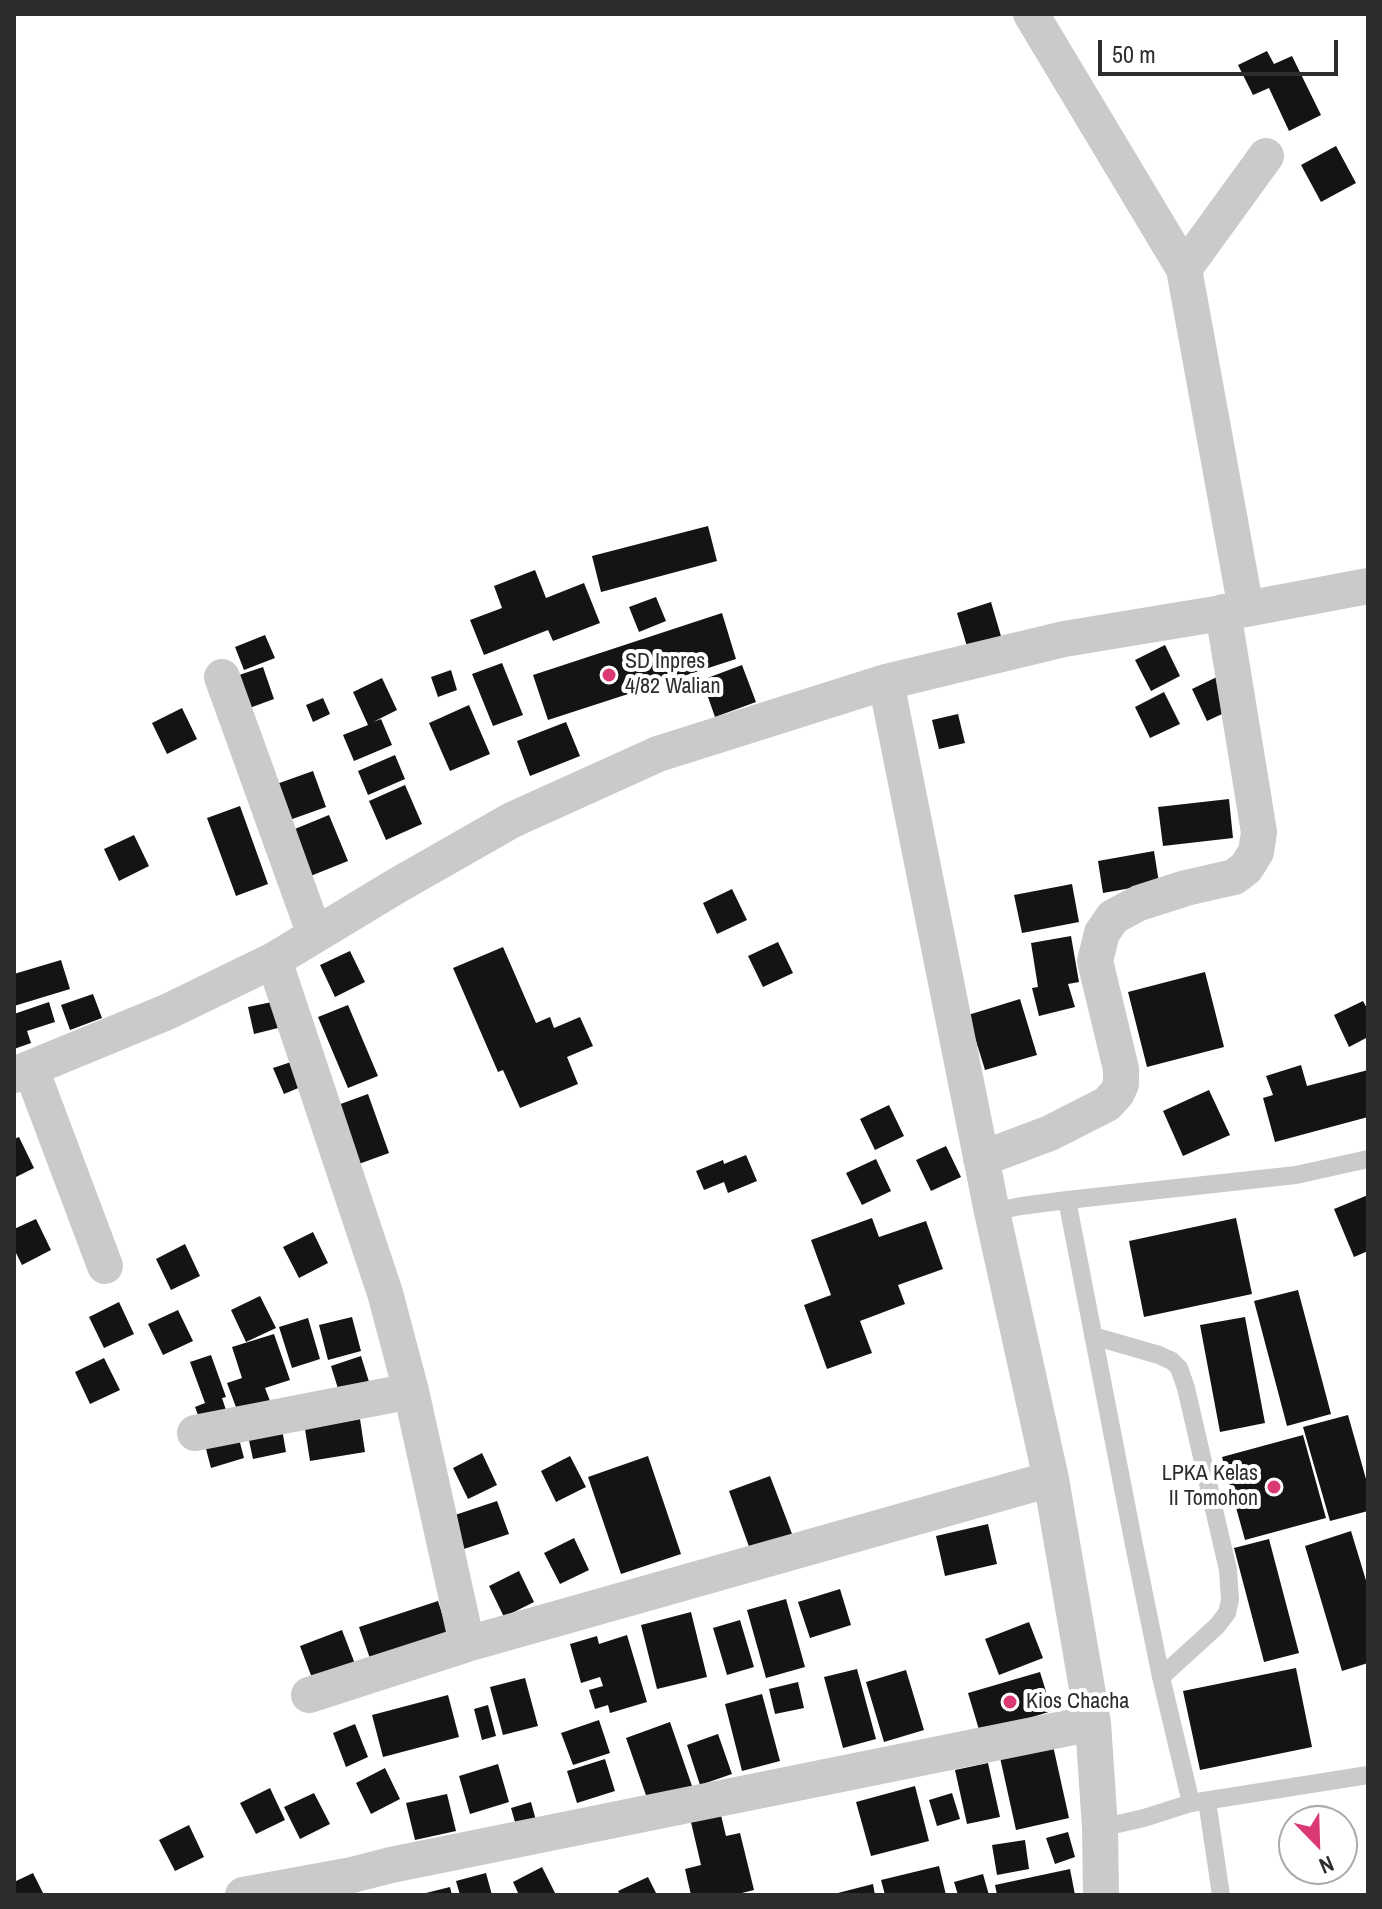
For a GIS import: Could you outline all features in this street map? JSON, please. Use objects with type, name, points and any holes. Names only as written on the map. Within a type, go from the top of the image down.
[{"type":"street","points":[[981,1159],[1050,1133],[1107,1104],[1117,1093],[1121,1084],[1121,1069],[1095,961],[1102,933],[1113,917],[1139,903],[1234,877],[1246,868],[1256,852],[1259,832],[1234,610],[1184,269],[1031,14]]},
{"type":"street","points":[[1184,269],[1266,156]]},
{"type":"street","points":[[105,1266],[22,1072],[167,1012],[274,960],[512,820],[658,754],[886,682],[1064,639],[1368,586]]},
{"type":"street","points":[[222,677],[315,935]]},
{"type":"street","points":[[886,682],[981,1159],[1051,1479],[1093,1723],[1101,1895]]},
{"type":"street","points":[[274,960],[385,1293],[411,1391],[467,1644]]},
{"type":"street","points":[[195,1433],[411,1391]]},
{"type":"street","points":[[309,1695],[467,1644],[1051,1479]]},
{"type":"street","points":[[243,1895],[1093,1723]]},
{"type":"lane","points":[[992,1212],[1067,1200],[1280,1177],[1368,1159]]},
{"type":"lane","points":[[1067,1200],[1161,1677],[1199,1802],[1221,1895]]},
{"type":"lane","points":[[1093,1336],[1159,1355],[1179,1368],[1228,1570],[1230,1600],[1227,1613],[1161,1677]]},
{"type":"lane","points":[[1100,1828],[1199,1802],[1368,1775]]},
{"type":"building","points":[[1267,51],[1274,64],[1292,56],[1321,115],[1289,131],[1269,88],[1253,95],[1238,65]]},
{"type":"building","points":[[1336,146],[1356,183],[1321,202],[1301,165]]},
{"type":"building","points":[[708,526],[717,561],[601,592],[592,556]]},
{"type":"building","points":[[535,570],[546,598],[584,583],[600,623],[553,641],[548,630],[484,655],[470,620],[502,608],[494,586]]},
{"type":"building","points":[[656,597],[666,621],[639,632],[629,607]]},
{"type":"building","points":[[991,602],[1003,643],[969,653],[957,613]]},
{"type":"building","name":"SD Inpres 4/82 Walian","points":[[722,613],[736,659],[548,720],[533,675]]},
{"type":"building","points":[[265,635],[275,658],[244,670],[235,647]]},
{"type":"building","points":[[1165,645],[1180,676],[1151,691],[1135,660]]},
{"type":"building","points":[[502,663],[523,715],[493,726],[472,674]]},
{"type":"building","points":[[742,665],[756,702],[715,717],[702,680]]},
{"type":"building","points":[[263,667],[274,699],[244,710],[233,677]]},
{"type":"building","points":[[451,670],[457,690],[438,697],[431,677]]},
{"type":"building","points":[[1221,675],[1237,707],[1207,721],[1192,689]]},
{"type":"building","points":[[382,678],[397,710],[373,722],[381,719],[392,745],[354,761],[343,735],[368,725],[353,692]]},
{"type":"building","points":[[1164,692],[1180,724],[1150,738],[1135,707]]},
{"type":"building","points":[[323,698],[330,714],[313,722],[306,705]]},
{"type":"building","points":[[469,705],[490,754],[450,771],[429,723]]},
{"type":"building","points":[[182,708],[197,739],[167,754],[152,723]]},
{"type":"building","points":[[958,714],[965,743],[939,749],[932,720]]},
{"type":"building","points":[[566,722],[580,756],[530,776],[517,741]]},
{"type":"building","points":[[395,755],[405,779],[368,795],[358,771]]},
{"type":"building","points":[[313,771],[326,807],[284,822],[271,786]]},
{"type":"building","points":[[405,785],[422,824],[386,840],[369,801]]},
{"type":"building","points":[[1229,799],[1233,838],[1163,846],[1158,807]]},
{"type":"building","points":[[240,806],[268,884],[236,896],[207,818]]},
{"type":"building","points":[[329,815],[348,861],[308,877],[290,831]]},
{"type":"building","points":[[134,835],[149,866],[119,881],[104,849]]},
{"type":"building","points":[[1154,851],[1159,883],[1103,893],[1098,861]]},
{"type":"building","points":[[1072,884],[1079,922],[1022,933],[1014,895]]},
{"type":"building","points":[[732,889],[747,920],[717,934],[703,903]]},
{"type":"building","points":[[1071,936],[1079,982],[1068,984],[1075,1007],[1039,1016],[1032,988],[1038,987],[1031,943]]},
{"type":"building","points":[[778,942],[793,973],[763,987],[748,956]]},
{"type":"building","points":[[503,947],[536,1023],[550,1017],[554,1028],[580,1017],[593,1046],[567,1057],[578,1084],[520,1108],[503,1070],[498,1072],[453,968]]},
{"type":"building","points":[[350,951],[365,982],[335,997],[320,965]]},
{"type":"building","points":[[61,960],[70,989],[14,1006],[14,974]]},
{"type":"building","points":[[1205,972],[1224,1047],[1147,1067],[1128,992]]},
{"type":"building","points":[[93,994],[102,1018],[70,1030],[61,1005]]},
{"type":"building","points":[[1020,999],[1037,1055],[985,1070],[968,1015]]},
{"type":"building","points":[[1363,1001],[1368,1010],[1368,1037],[1349,1047],[1334,1015]]},
{"type":"building","points":[[49,1002],[55,1022],[27,1031],[31,1043],[14,1049],[14,1014]]},
{"type":"building","points":[[272,1002],[278,1028],[254,1034],[248,1007]]},
{"type":"building","points":[[348,1005],[378,1076],[348,1088],[318,1017]]},
{"type":"building","points":[[294,1061],[303,1086],[284,1094],[273,1068]]},
{"type":"building","points":[[1301,1065],[1307,1086],[1368,1070],[1368,1117],[1275,1142],[1263,1098],[1273,1095],[1266,1076]]},
{"type":"building","points":[[1209,1090],[1230,1135],[1183,1156],[1163,1111]]},
{"type":"building","points":[[368,1094],[389,1153],[356,1165],[335,1106]]},
{"type":"building","points":[[889,1105],[904,1136],[875,1150],[860,1119]]},
{"type":"building","points":[[19,1137],[34,1168],[14,1178],[14,1139]]},
{"type":"building","points":[[946,1146],[961,1177],[931,1191],[916,1160]]},
{"type":"building","points":[[746,1155],[757,1181],[728,1193],[724,1182],[704,1190],[696,1171]]},
{"type":"building","points":[[876,1159],[891,1191],[862,1205],[846,1173]]},
{"type":"building","points":[[1368,1195],[1368,1251],[1354,1257],[1334,1209]]},
{"type":"building","points":[[872,1218],[879,1237],[926,1221],[943,1269],[898,1285],[905,1304],[860,1321],[872,1353],[827,1369],[804,1305],[831,1295],[811,1240]]},
{"type":"building","points":[[1236,1218],[1252,1294],[1144,1317],[1129,1241]]},
{"type":"building","points":[[36,1219],[51,1250],[22,1265],[14,1249],[14,1229]]},
{"type":"building","points":[[313,1232],[328,1263],[299,1278],[283,1247]]},
{"type":"building","points":[[185,1244],[200,1276],[171,1290],[156,1259]]},
{"type":"building","points":[[1298,1290],[1331,1414],[1287,1426],[1254,1301]]},
{"type":"building","points":[[260,1296],[276,1328],[246,1342],[231,1310]]},
{"type":"building","points":[[119,1302],[134,1334],[104,1348],[89,1317]]},
{"type":"building","points":[[178,1310],[193,1341],[163,1355],[148,1324]]},
{"type":"building","points":[[352,1317],[361,1351],[328,1360],[319,1325]]},
{"type":"building","points":[[1245,1317],[1265,1423],[1220,1432],[1200,1325]]},
{"type":"building","points":[[308,1318],[320,1359],[292,1368],[279,1327]]},
{"type":"building","points":[[274,1334],[290,1380],[265,1388],[272,1406],[240,1418],[227,1383],[242,1378],[232,1347]]},
{"type":"building","points":[[211,1355],[226,1397],[222,1398],[228,1416],[202,1426],[195,1407],[205,1403],[190,1362]]},
{"type":"building","points":[[361,1356],[370,1385],[340,1395],[331,1366]]},
{"type":"building","points":[[104,1358],[120,1390],[90,1404],[75,1372]]},
{"type":"building","points":[[1348,1415],[1368,1486],[1368,1511],[1330,1521],[1303,1427]]},
{"type":"building","points":[[360,1419],[365,1452],[310,1461],[305,1429]]},
{"type":"building","points":[[282,1429],[286,1452],[253,1459],[248,1436]]},
{"type":"building","points":[[238,1435],[244,1458],[211,1468],[205,1445]]},
{"type":"building","name":"LPKA Kelas II Tomohon","points":[[1303,1435],[1326,1518],[1245,1540],[1222,1457]]},
{"type":"building","points":[[482,1453],[497,1485],[468,1499],[453,1468]]},
{"type":"building","points":[[570,1456],[586,1487],[556,1502],[541,1471]]},
{"type":"building","points":[[648,1456],[681,1554],[621,1574],[588,1477]]},
{"type":"building","points":[[770,1476],[794,1539],[752,1555],[729,1491]]},
{"type":"building","points":[[497,1501],[509,1534],[464,1549],[452,1516]]},
{"type":"building","points":[[988,1524],[997,1564],[945,1576],[936,1536]]},
{"type":"building","points":[[1351,1531],[1368,1587],[1368,1663],[1342,1671],[1305,1546]]},
{"type":"building","points":[[574,1538],[589,1570],[560,1584],[544,1553]]},
{"type":"building","points":[[1269,1539],[1299,1653],[1264,1662],[1234,1548]]},
{"type":"building","points":[[519,1571],[534,1602],[504,1617],[489,1586]]},
{"type":"building","points":[[840,1589],[851,1625],[810,1638],[798,1602]]},
{"type":"building","points":[[786,1599],[805,1667],[766,1678],[747,1610]]},
{"type":"building","points":[[438,1601],[451,1641],[373,1667],[359,1627]]},
{"type":"building","points":[[691,1612],[707,1677],[657,1689],[641,1625]]},
{"type":"building","points":[[740,1620],[754,1667],[727,1675],[713,1628]]},
{"type":"building","points":[[1029,1622],[1043,1658],[999,1675],[985,1639]]},
{"type":"building","points":[[342,1630],[357,1669],[315,1686],[300,1646]]},
{"type":"building","points":[[627,1635],[647,1702],[610,1713],[608,1705],[595,1709],[589,1690],[603,1686],[600,1677],[581,1683],[570,1644],[597,1636],[599,1644]]},
{"type":"building","points":[[1296,1668],[1312,1747],[1200,1770],[1183,1691]]},
{"type":"building","points":[[857,1669],[876,1739],[843,1748],[824,1677]]},
{"type":"building","points":[[906,1670],[924,1730],[884,1742],[866,1682]]},
{"type":"building","name":"Kios Chacha","points":[[1040,1672],[1052,1711],[980,1733],[968,1693]]},
{"type":"building","points":[[525,1678],[538,1726],[503,1735],[490,1687]]},
{"type":"building","points":[[798,1682],[804,1708],[775,1714],[769,1689]]},
{"type":"building","points":[[762,1694],[780,1761],[742,1771],[725,1704]]},
{"type":"building","points":[[448,1695],[459,1737],[383,1757],[372,1715]]},
{"type":"building","points":[[488,1705],[496,1736],[482,1740],[474,1709]]},
{"type":"building","points":[[599,1720],[610,1753],[573,1765],[561,1733]]},
{"type":"building","points":[[670,1722],[692,1786],[648,1801],[626,1738]]},
{"type":"building","points":[[355,1724],[368,1757],[346,1767],[333,1733]]},
{"type":"building","points":[[718,1734],[732,1774],[700,1785],[687,1745]]},
{"type":"building","points":[[1052,1741],[1069,1818],[1016,1830],[999,1753]]},
{"type":"building","points":[[605,1759],[615,1791],[577,1803],[567,1771]]},
{"type":"building","points":[[988,1763],[1000,1817],[967,1824],[955,1770]]},
{"type":"building","points":[[498,1764],[509,1802],[470,1814],[459,1776]]},
{"type":"building","points":[[385,1768],[400,1799],[371,1814],[356,1783]]},
{"type":"building","points":[[915,1786],[929,1841],[871,1856],[856,1802]]},
{"type":"building","points":[[270,1788],[285,1820],[256,1834],[240,1803]]},
{"type":"building","points":[[314,1793],[330,1824],[300,1839],[284,1807]]},
{"type":"building","points":[[952,1793],[960,1819],[937,1826],[929,1800]]},
{"type":"building","points":[[447,1794],[456,1831],[415,1840],[406,1803]]},
{"type":"building","points":[[531,1802],[537,1824],[517,1829],[511,1808]]},
{"type":"building","points":[[720,1811],[726,1836],[740,1833],[754,1890],[734,1895],[691,1895],[685,1869],[701,1865],[690,1818]]},
{"type":"building","points":[[189,1825],[204,1857],[175,1871],[159,1840]]},
{"type":"building","points":[[1068,1832],[1075,1857],[1055,1864],[1046,1838]]},
{"type":"building","points":[[1025,1840],[1029,1869],[997,1875],[992,1845]]},
{"type":"building","points":[[939,1866],[946,1895],[885,1895],[881,1880]]},
{"type":"building","points":[[542,1867],[556,1895],[519,1895],[513,1882]]},
{"type":"building","points":[[1070,1869],[1075,1895],[997,1895],[995,1885]]},
{"type":"building","points":[[33,1873],[44,1895],[14,1895],[14,1882]]},
{"type":"building","points":[[486,1873],[492,1895],[460,1895],[456,1881]]},
{"type":"building","points":[[983,1874],[989,1895],[958,1895],[954,1882]]},
{"type":"building","points":[[648,1877],[657,1895],[620,1895],[618,1891]]},
{"type":"building","points":[[873,1884],[875,1895],[834,1895],[834,1894]]},
{"type":"building","points":[[450,1887],[452,1895],[422,1895],[422,1894]]},
{"type":"place","name":"SD Inpres 4/82 Walian","points":[[609,675]]},
{"type":"place","name":"LPKA Kelas II Tomohon","points":[[1274,1487]]},
{"type":"place","name":"Kios Chacha","points":[[1010,1702]]}]
